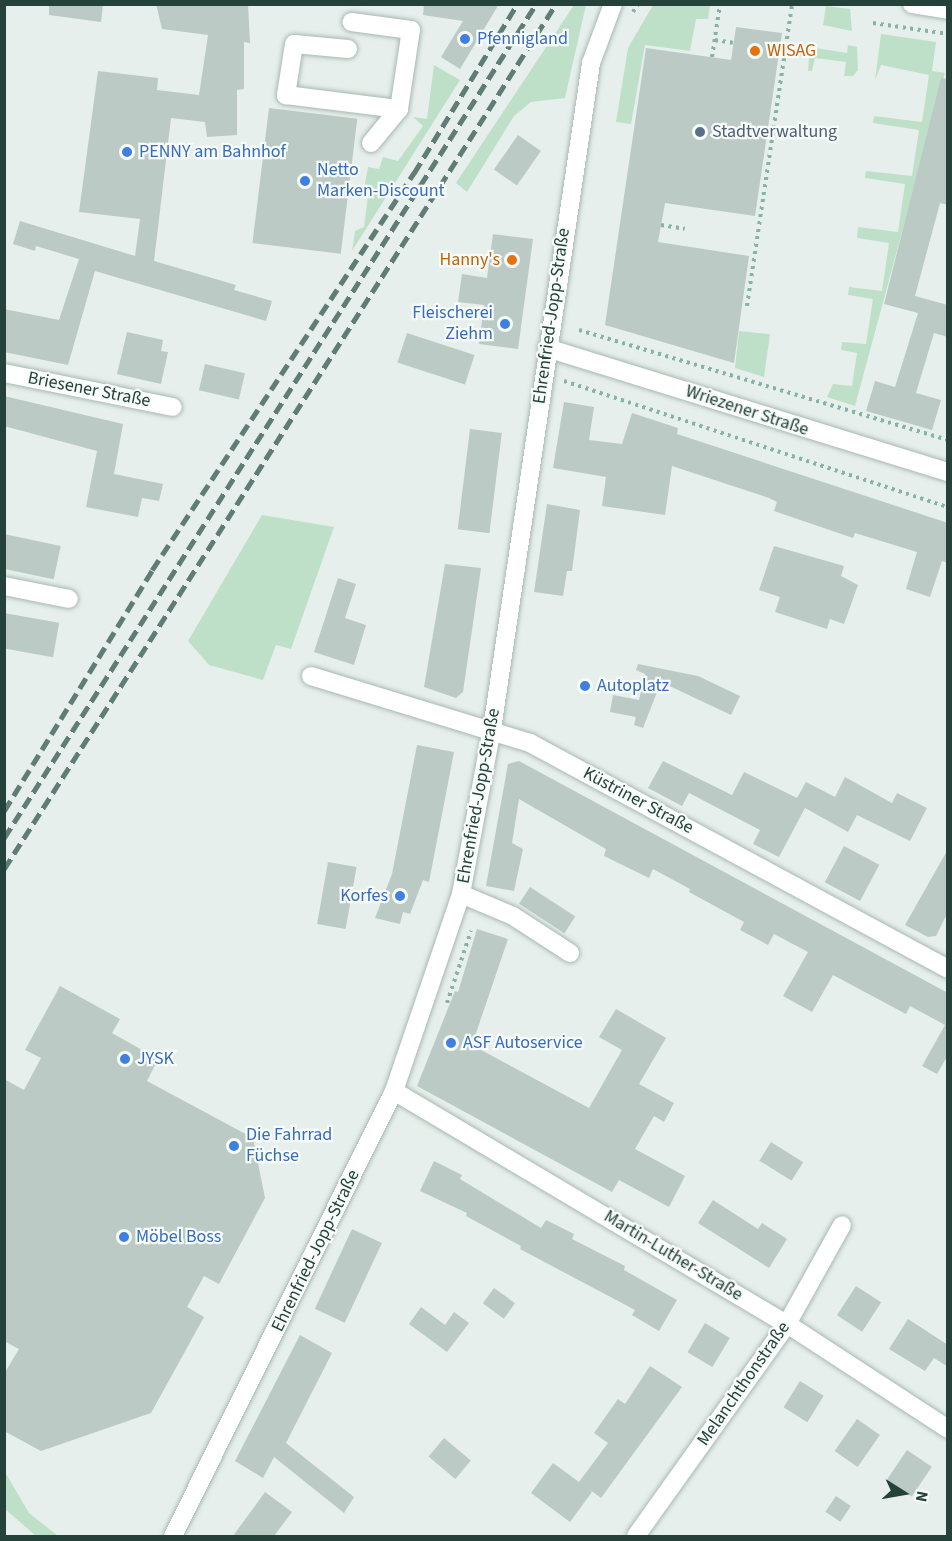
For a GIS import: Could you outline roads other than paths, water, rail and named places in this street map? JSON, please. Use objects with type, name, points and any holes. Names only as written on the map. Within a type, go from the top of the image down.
[{"type":"street","name":"Ehrenfried-Jopp-Straße","points":[[173,1536],[394,1091],[461,894],[492,729],[591,63],[613,4]]},
{"type":"street","points":[[912,4],[948,10]]},
{"type":"street","points":[[352,22],[411,30],[399,109],[371,143]]},
{"type":"street","points":[[348,50],[294,44],[286,95],[399,109]]},
{"type":"street","name":"Wriezener Straße","points":[[547,348],[948,472]]},
{"type":"street","name":"Briesener Straße","points":[[4,373],[173,407]]},
{"type":"street","points":[[4,586],[69,600]]},
{"type":"street","name":"Küstriner Straße","points":[[311,676],[530,742],[946,965]]},
{"type":"street","points":[[461,894],[513,916],[570,953]]},
{"type":"street","name":"Martin-Luther-Straße","points":[[394,1091],[787,1324],[948,1429]]},
{"type":"street","name":"Melanchthonstraße","points":[[636,1536],[787,1324],[842,1225]]},
{"type":"railway","points":[[4,811],[152,570],[414,173],[517,4]]},
{"type":"railway","points":[[4,838],[536,4]]},
{"type":"railway","points":[[4,869],[556,4]]},
{"type":"place","name":"Pfennigland","points":[[465,39]]},
{"type":"place","name":"WISAG","points":[[755,51]]},
{"type":"place","name":"Stadtverwaltung","points":[[700,132]]},
{"type":"place","name":"PENNY am Bahnhof","points":[[127,152]]},
{"type":"place","name":"Netto Marken-Discount","points":[[305,181]]},
{"type":"place","name":"Hanny's","points":[[512,260]]},
{"type":"place","name":"Fleischerei Ziehm","points":[[505,324]]},
{"type":"place","name":"Autoplatz","points":[[585,686]]},
{"type":"place","name":"Korfes","points":[[400,896]]},
{"type":"place","name":"ASF Autoservice","points":[[451,1043]]},
{"type":"place","name":"JYSK","points":[[125,1059]]},
{"type":"place","name":"Die Fahrrad Füchse","points":[[234,1146]]},
{"type":"place","name":"Möbel Boss","points":[[124,1237]]}]
